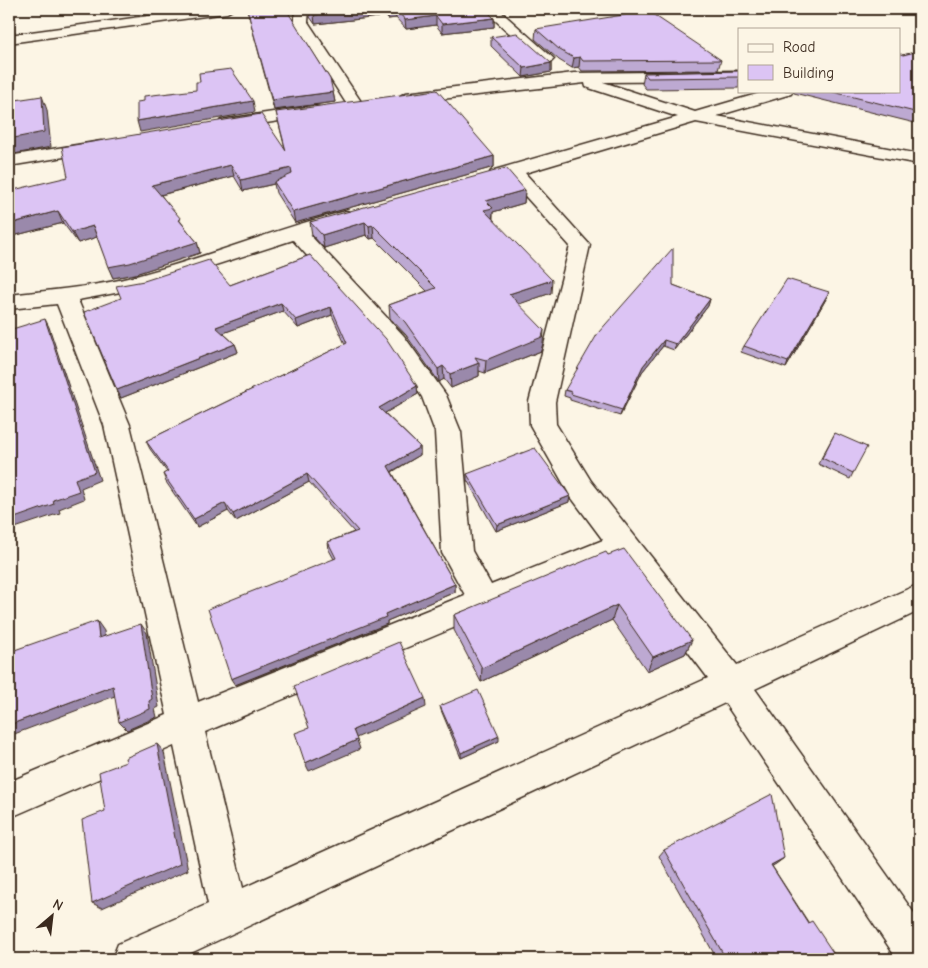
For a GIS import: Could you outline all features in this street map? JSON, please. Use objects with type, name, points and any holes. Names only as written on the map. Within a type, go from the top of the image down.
[{"type":"street","points":[[9,39],[227,9]]},
{"type":"street","points":[[302,9],[302,22],[342,106]]},
{"type":"street","points":[[490,9],[553,65],[574,78],[694,117],[919,159]]},
{"type":"street","points":[[718,61],[738,75]]},
{"type":"street","points":[[391,99],[574,78],[738,76]]},
{"type":"street","points":[[476,182],[782,92]]},
{"type":"street","points":[[211,127],[373,101]]},
{"type":"street","points":[[9,161],[118,143]]},
{"type":"street","points":[[514,171],[580,245],[542,402],[542,425],[581,489],[732,684],[919,955]]},
{"type":"street","points":[[9,302],[65,296],[139,282],[296,231],[362,213]]},
{"type":"street","points":[[296,231],[396,341],[434,395],[448,432],[457,553],[484,601]]},
{"type":"street","points":[[65,296],[117,425],[230,915]]},
{"type":"street","points":[[9,800],[187,723],[624,544]]},
{"type":"street","points":[[133,959],[919,598]]},
{"type":"building","points":[[247,9],[286,9],[330,79],[333,92],[272,100]]},
{"type":"building","points":[[309,9],[374,9],[314,15]]},
{"type":"building","points":[[396,9],[485,9],[494,18],[442,24],[436,16],[405,20]]},
{"type":"building","points":[[648,11],[721,60],[583,61],[580,57],[574,58],[560,50],[536,29]]},
{"type":"building","points":[[517,33],[551,63],[524,68],[491,37]]},
{"type":"building","points":[[919,51],[919,113],[833,92],[900,92],[900,54]]},
{"type":"building","points":[[231,69],[253,101],[137,121],[137,102],[144,101],[144,96],[196,90],[196,82],[200,82],[199,73]]},
{"type":"building","points":[[738,71],[738,77],[648,78],[644,73]]},
{"type":"building","points":[[437,90],[494,156],[293,212],[274,182],[292,174],[291,168],[241,180],[231,165],[152,185],[181,219],[179,220],[197,242],[130,263],[108,267],[93,226],[72,232],[58,211],[9,224],[9,191],[68,177],[62,147],[261,114],[286,151],[276,112]]},
{"type":"building","points":[[42,96],[44,132],[9,139],[9,101]]},
{"type":"building","points":[[506,168],[525,190],[486,201],[493,208],[484,210],[552,280],[509,294],[544,330],[542,337],[486,360],[475,357],[479,363],[450,374],[443,366],[438,369],[405,322],[389,305],[436,288],[373,225],[369,226],[365,222],[322,235],[310,222]]},
{"type":"building","points":[[673,248],[673,285],[710,299],[676,344],[664,340],[643,366],[622,410],[571,394],[572,392],[565,390],[598,333]]},
{"type":"building","points":[[310,255],[386,339],[417,386],[379,408],[420,447],[388,466],[455,584],[385,614],[386,617],[231,679],[208,609],[336,558],[328,542],[358,531],[307,474],[233,514],[225,503],[194,519],[163,474],[168,471],[146,441],[347,343],[331,307],[296,320],[281,303],[216,327],[235,344],[117,390],[84,312],[121,298],[116,286],[144,281],[209,260],[230,285]]},
{"type":"building","points":[[787,279],[829,292],[788,362],[744,346]]},
{"type":"building","points":[[45,319],[95,472],[75,479],[79,491],[53,500],[54,504],[9,520],[9,330]]},
{"type":"building","points":[[835,433],[867,447],[853,473],[822,458]]},
{"type":"building","points":[[535,448],[570,496],[497,525],[467,474]]},
{"type":"building","points":[[624,549],[692,640],[653,657],[617,605],[482,668],[454,615],[606,552],[608,555]]},
{"type":"building","points":[[97,621],[99,638],[141,624],[152,699],[149,701],[150,709],[119,722],[113,686],[9,725],[9,652]]},
{"type":"building","points":[[399,642],[425,698],[353,730],[357,740],[305,763],[295,733],[309,728],[294,686]]},
{"type":"building","points":[[478,690],[499,736],[461,753],[440,706]]},
{"type":"building","points":[[157,744],[180,864],[92,903],[82,820],[105,811],[99,772],[126,762],[125,758]]},
{"type":"building","points":[[772,794],[784,858],[771,865],[808,923],[812,921],[836,957],[832,959],[726,959],[664,850]]}]
